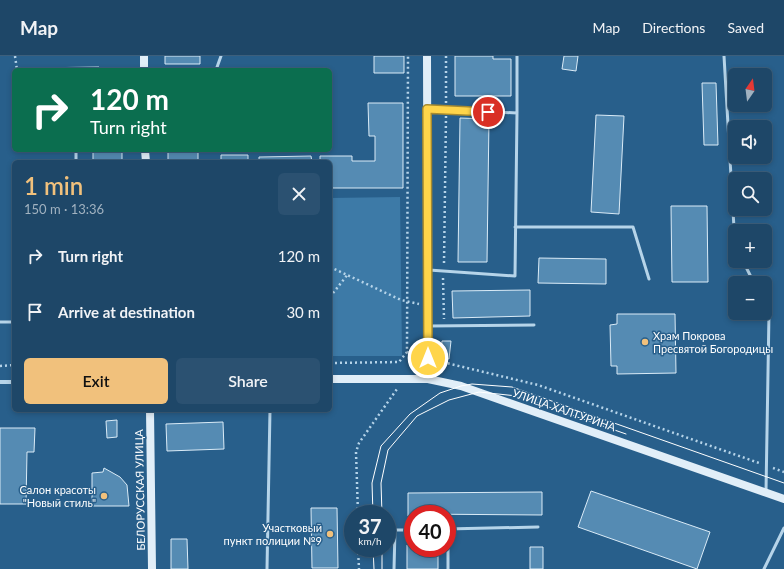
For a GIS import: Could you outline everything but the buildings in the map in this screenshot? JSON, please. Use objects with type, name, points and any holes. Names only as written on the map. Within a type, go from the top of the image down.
[{"type":"street","points":[[144,56],[144,68]]},
{"type":"street","points":[[428,56],[428,379]]},
{"type":"street","name":"УЛИЦА ХАЛТУРИНА","points":[[332,379],[428,379],[461,386],[784,499]]},
{"type":"street","points":[[0,382],[12,382]]},
{"type":"street","name":"БЕЛОРУССКАЯ УЛИЦА","points":[[150,412],[152,569]]},
{"type":"lane","points":[[217,68],[221,56]]},
{"type":"lane","points":[[428,270],[515,276],[517,56]]},
{"type":"lane","points":[[724,56],[734,224]]},
{"type":"lane","points":[[427,109],[516,113]]},
{"type":"lane","points":[[515,228],[633,227],[649,279]]},
{"type":"lane","points":[[766,493],[769,320]]},
{"type":"lane","points":[[0,322],[12,322]]},
{"type":"lane","points":[[428,326],[534,325]]},
{"type":"lane","points":[[267,569],[270,412]]},
{"type":"lane","points":[[456,529],[538,527]]},
{"type":"lane","points":[[764,569],[784,528]]},
{"type":"lane","points":[[394,569],[395,530],[404,530]]},
{"type":"lane","points":[[448,557],[448,569]]},
{"type":"path","points":[[15,56],[17,68]]},
{"type":"path","points":[[358,505],[356,452],[358,443],[396,392],[399,362],[408,352],[408,56]]},
{"type":"path","points":[[444,326],[443,271],[446,56]]},
{"type":"path","points":[[332,268],[408,302],[427,306]]},
{"type":"path","points":[[332,294],[348,274]]},
{"type":"path","points":[[408,352],[538,385],[784,472]]},
{"type":"path","points":[[332,363],[399,362]]},
{"type":"path","points":[[0,366],[12,365]]},
{"type":"path","points":[[358,557],[359,569]]},
{"type":"shaded area","points":[[400,197],[402,356],[332,356],[332,198]]},
{"type":"tram line","points":[[373,505],[372,483],[381,446],[410,414],[440,393],[472,384],[512,387],[784,483]]},
{"type":"tram line","points":[[382,505],[381,483],[388,450],[417,416],[449,400],[479,392],[517,396],[626,434]]},
{"type":"tram line","points":[[373,557],[374,569]]},
{"type":"tram line","points":[[382,557],[382,569]]},
{"type":"place","name":"Храм Покрова Пресвятой Богородицы","points":[[645,342]]},
{"type":"place","name":"Салон красоты \"Новый стиль\"","points":[[104,496]]},
{"type":"place","name":"Участковый пункт полиции №9","points":[[330,534]]},
{"type":"route","points":[[428,358],[427,109],[488,112]]}]
